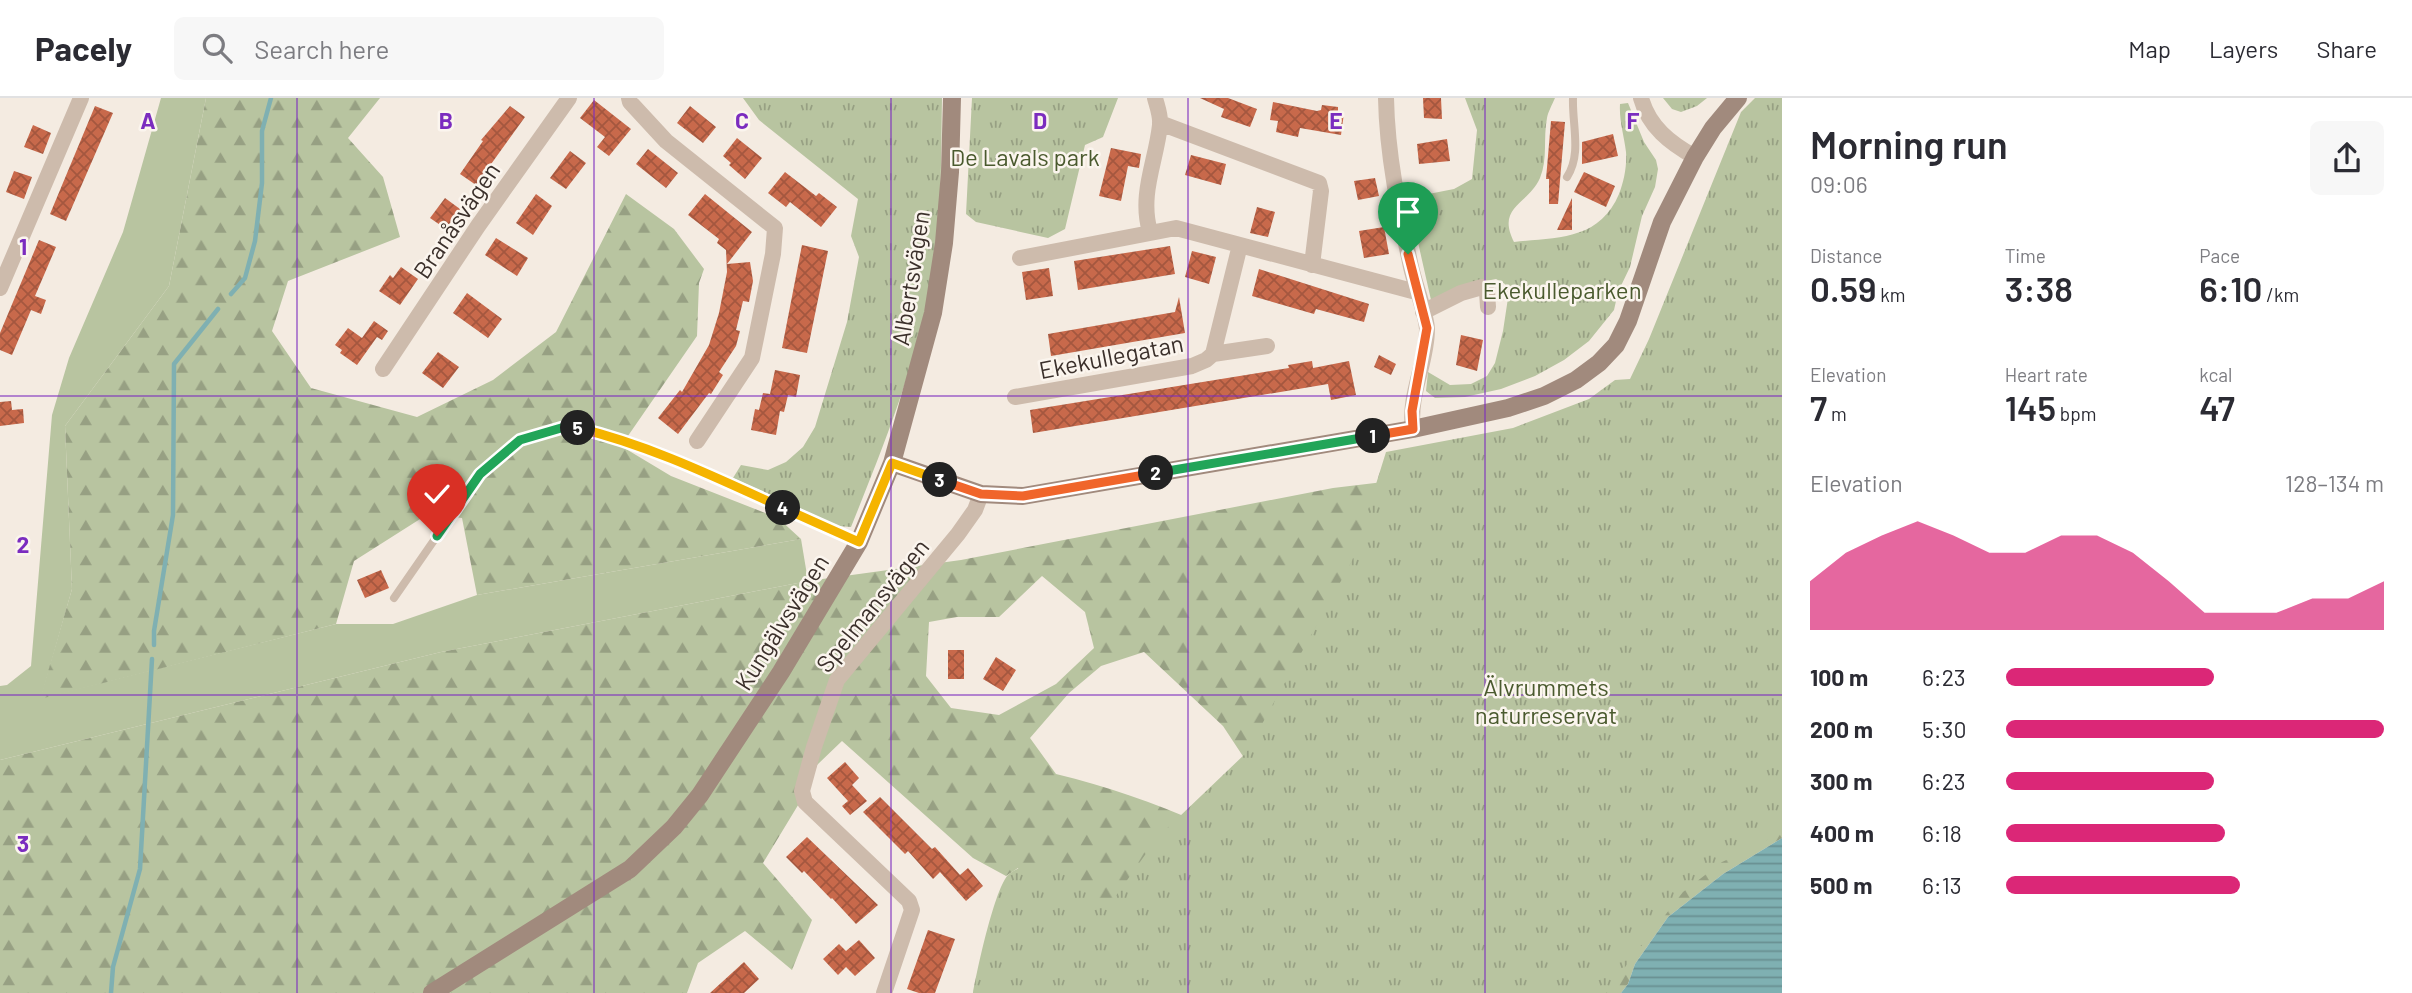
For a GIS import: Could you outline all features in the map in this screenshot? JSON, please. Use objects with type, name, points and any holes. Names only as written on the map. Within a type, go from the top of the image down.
[{"type":"street","points":[[0,288],[81,98]]},
{"type":"street","name":"Branåsvägen","points":[[383,369],[478,226],[569,98]]},
{"type":"street","points":[[629,98],[666,141],[775,228],[773,254],[752,358],[697,441]]},
{"type":"street","name":"Albertsvägen","points":[[892,463],[917,379],[940,276],[950,172],[952,98]]},
{"type":"street","points":[[1150,232],[1145,216],[1148,175],[1160,123],[1156,98]]},
{"type":"street","points":[[1386,98],[1388,144],[1395,189],[1416,292],[1427,328],[1412,411],[1413,429]]},
{"type":"street","points":[[1641,98],[1648,117],[1659,133],[1695,157]]},
{"type":"street","points":[[892,463],[981,494],[1023,496],[1413,429],[1508,408],[1544,396],[1576,380],[1599,363],[1616,345],[1628,321],[1662,222],[1695,157],[1713,128],[1738,98]]},
{"type":"street","points":[[1160,123],[1319,183],[1321,191],[1312,265]]},
{"type":"street","points":[[1020,258],[1176,228],[1416,292]]},
{"type":"street","name":"Ekekullegatan","points":[[1015,397],[1192,366],[1206,360],[1213,354],[1216,346],[1240,245]]},
{"type":"street","points":[[1423,312],[1461,293],[1482,287],[1487,292],[1488,307]]},
{"type":"street","name":"Ekekullegatan","points":[[1213,354],[1266,346]]},
{"type":"street","name":"Kungälvsvägen","points":[[432,993],[630,869],[674,827],[700,795],[781,672],[859,542],[892,463]]},
{"type":"street","name":"Spelmansvägen","points":[[884,993],[912,910],[909,901],[805,802],[802,791],[837,680],[958,534],[975,510],[981,494]]},
{"type":"lane","points":[[1567,177],[1574,165],[1576,152],[1573,98]]},
{"type":"lane","points":[[394,598],[480,474],[520,440],[568,426],[609,435],[709,475],[859,542]]},
{"type":"green space","points":[[161,98],[206,98],[169,286],[65,426],[72,589],[41,698],[336,624],[393,624],[477,595],[801,539],[808,581],[441,652],[0,760],[0,686],[7,685],[31,666],[52,415],[69,358],[123,232]]},
{"type":"green space","points":[[206,98],[380,98],[348,138],[383,177],[400,237],[288,281],[272,331],[311,388],[417,417],[493,380],[556,332],[626,194],[674,229],[704,269],[699,283],[697,336],[621,446],[671,476],[778,518],[801,539],[477,595],[462,518],[428,514],[354,561],[336,624],[40,699],[72,589],[65,426],[169,286]]},
{"type":"green space","points":[[743,98],[942,98],[939,218],[929,293],[901,395],[851,527],[838,526],[733,478],[741,465],[768,470],[786,462],[803,447],[815,427],[847,322],[859,257],[851,236],[858,199],[759,120]]},
{"type":"green space","name":"De Lavals park","points":[[972,98],[1118,98],[1103,137],[1085,145],[1065,229],[1048,238],[976,222],[966,214]]},
{"type":"green space","name":"Ekekulleparken","points":[[1465,98],[1555,98],[1547,118],[1544,163],[1540,178],[1511,213],[1509,230],[1514,242],[1575,234],[1600,221],[1611,209],[1621,189],[1626,163],[1620,104],[1628,103],[1658,169],[1655,187],[1642,216],[1630,267],[1618,292],[1614,310],[1589,341],[1564,360],[1535,376],[1501,389],[1465,397],[1435,398],[1426,391],[1428,372],[1450,385],[1471,384],[1487,376],[1495,363],[1508,298],[1505,284],[1496,279],[1476,283],[1431,300],[1408,198],[1454,189],[1472,179],[1477,130]]},
{"type":"green space","points":[[1663,98],[1707,98],[1697,106],[1681,112],[1672,109]]},
{"type":"green space","name":"Älvrummets naturreservat","points":[[1755,98],[1782,98],[1782,829],[1760,845],[1722,862],[1683,892],[1605,993],[973,993],[993,911],[1009,874],[1028,866],[1050,868],[1073,880],[1108,907],[1157,838],[1246,753],[1352,561],[1386,452],[1513,428],[1589,399],[1615,380],[1630,379],[1649,339],[1741,112]]},
{"type":"green space","points":[[1782,430],[1782,838],[1723,874],[1668,917],[1635,964],[1628,984],[1621,993],[1058,993],[1018,868],[1006,876],[973,858],[842,741],[817,765],[809,787],[763,863],[812,920],[792,970],[745,931],[698,963],[687,993],[0,993],[0,760],[441,652],[808,581],[961,560],[1333,488],[1709,443]],"holes":[[[1042,576],[1085,612],[1094,648],[1056,684],[999,715],[951,708],[926,676],[929,622],[957,617],[999,617]],[[1144,652],[1223,726],[1258,779],[1201,823],[1130,796],[1056,774],[1030,738],[1069,693],[1101,666]]]},
{"type":"water","points":[[1782,838],[1782,993],[1621,993],[1628,984],[1635,964],[1668,917],[1723,874]]},
{"type":"building","points":[[1200,98],[1228,98],[1257,109],[1250,127],[1221,117],[1224,109]]},
{"type":"building","points":[[1423,98],[1441,98],[1442,119],[1424,118]]},
{"type":"building","points":[[594,100],[631,129],[609,156],[597,147],[605,137],[580,118]]},
{"type":"building","points":[[1273,102],[1317,111],[1321,110],[1322,105],[1338,107],[1338,112],[1344,113],[1341,135],[1300,128],[1298,137],[1276,132],[1278,121],[1270,120]]},
{"type":"building","points":[[95,106],[113,113],[66,221],[50,214]]},
{"type":"building","points":[[510,106],[525,117],[476,185],[460,174],[483,141],[481,140]]},
{"type":"building","points":[[690,106],[716,127],[703,143],[677,123]]},
{"type":"building","points":[[1551,121],[1565,122],[1558,204],[1549,204],[1549,179],[1546,179]]},
{"type":"building","points":[[33,125],[51,133],[43,154],[24,147]]},
{"type":"building","points":[[1613,134],[1618,156],[1582,164],[1582,142]]},
{"type":"building","points":[[737,138],[762,158],[745,179],[723,156]]},
{"type":"building","points":[[1447,139],[1450,161],[1419,164],[1417,144]]},
{"type":"building","points":[[1111,148],[1141,154],[1139,168],[1128,166],[1121,201],[1099,196]]},
{"type":"building","points":[[648,149],[678,173],[666,188],[636,164]]},
{"type":"building","points":[[570,151],[586,163],[566,189],[550,178]]},
{"type":"building","points":[[1191,155],[1226,164],[1221,185],[1185,175]]},
{"type":"building","points":[[14,171],[32,177],[24,199],[6,192]]},
{"type":"building","points":[[785,172],[816,196],[819,193],[837,207],[821,227],[790,202],[786,207],[768,193]]},
{"type":"building","points":[[1584,172],[1615,186],[1606,207],[1574,192]]},
{"type":"building","points":[[1375,178],[1379,196],[1358,200],[1354,181]]},
{"type":"building","points":[[536,194],[552,206],[533,235],[516,223]]},
{"type":"building","points":[[705,194],[752,232],[727,264],[750,262],[753,281],[749,302],[743,301],[736,330],[740,331],[736,346],[719,372],[723,375],[678,434],[658,418],[680,390],[682,392],[709,345],[727,272],[726,250],[717,243],[719,239],[688,215]]},
{"type":"building","points":[[445,198],[460,209],[446,229],[430,218]]},
{"type":"building","points":[[1572,198],[1572,230],[1557,230]]},
{"type":"building","points":[[1257,207],[1275,212],[1268,237],[1250,233]]},
{"type":"building","points":[[1384,227],[1389,254],[1364,258],[1359,231]]},
{"type":"building","points":[[496,238],[528,258],[517,276],[485,255]]},
{"type":"building","points":[[39,240],[56,247],[35,296],[46,300],[41,314],[31,310],[12,355],[0,350],[0,333]]},
{"type":"building","points":[[802,245],[828,251],[807,353],[782,348]]},
{"type":"building","points":[[1170,246],[1175,274],[1078,290],[1074,261]]},
{"type":"building","points":[[1192,251],[1216,257],[1209,284],[1185,277]]},
{"type":"building","points":[[401,267],[418,279],[400,305],[379,291],[390,275],[393,278]]},
{"type":"building","points":[[1049,268],[1053,296],[1026,300],[1022,272]]},
{"type":"building","points":[[1259,269],[1369,304],[1364,322],[1316,309],[1314,314],[1252,296]]},
{"type":"building","points":[[467,293],[502,319],[488,338],[453,313]]},
{"type":"building","points":[[1179,297],[1185,333],[1051,356],[1048,334],[1175,312]]},
{"type":"building","points":[[374,321],[388,331],[382,340],[377,337],[357,365],[340,353],[342,350],[335,345],[348,328],[362,338]]},
{"type":"building","points":[[1461,335],[1483,340],[1477,371],[1456,365]]},
{"type":"building","points":[[438,352],[459,367],[443,388],[422,373]]},
{"type":"building","points":[[1379,355],[1396,364],[1391,375],[1374,367]]},
{"type":"building","points":[[1312,361],[1313,368],[1349,361],[1356,395],[1331,400],[1328,384],[1033,433],[1030,410],[1289,368],[1288,365]]},
{"type":"building","points":[[775,370],[800,375],[796,397],[788,395],[784,412],[780,411],[776,435],[751,430],[755,409],[759,410],[763,393],[770,394]]},
{"type":"building","points":[[11,401],[12,410],[23,409],[24,423],[0,426],[0,402]]},
{"type":"building","points":[[381,570],[389,588],[365,598],[357,580]]},
{"type":"building","points":[[948,650],[964,650],[964,679],[948,679]]},
{"type":"building","points":[[996,657],[1016,670],[1003,691],[983,679]]},
{"type":"building","points":[[845,762],[859,778],[852,785],[867,801],[850,815],[842,806],[848,801],[827,778]]},
{"type":"building","points":[[880,797],[932,849],[935,847],[960,875],[968,868],[983,886],[966,901],[940,872],[933,879],[908,851],[905,854],[863,812]]},
{"type":"building","points":[[807,837],[878,905],[856,924],[804,871],[802,873],[786,857]]},
{"type":"building","points":[[928,930],[955,939],[935,993],[919,993],[907,989]]},
{"type":"building","points":[[859,940],[875,958],[855,976],[846,967],[838,975],[823,959],[839,944],[846,951]]},
{"type":"building","points":[[744,962],[759,979],[744,993],[710,993]]},
{"type":"waterway","points":[[231,294],[245,278],[255,241],[262,183],[262,131],[271,98]]},
{"type":"waterway","points":[[154,645],[173,515],[174,364],[218,309]]},
{"type":"waterway","points":[[111,993],[113,967],[140,869],[152,659]]},
{"type":"route","points":[[437,536],[480,474],[520,440],[568,426],[609,435],[709,475],[859,542],[892,463],[981,494],[1023,496],[1413,429],[1411,418],[1427,328],[1408,254]]}]
